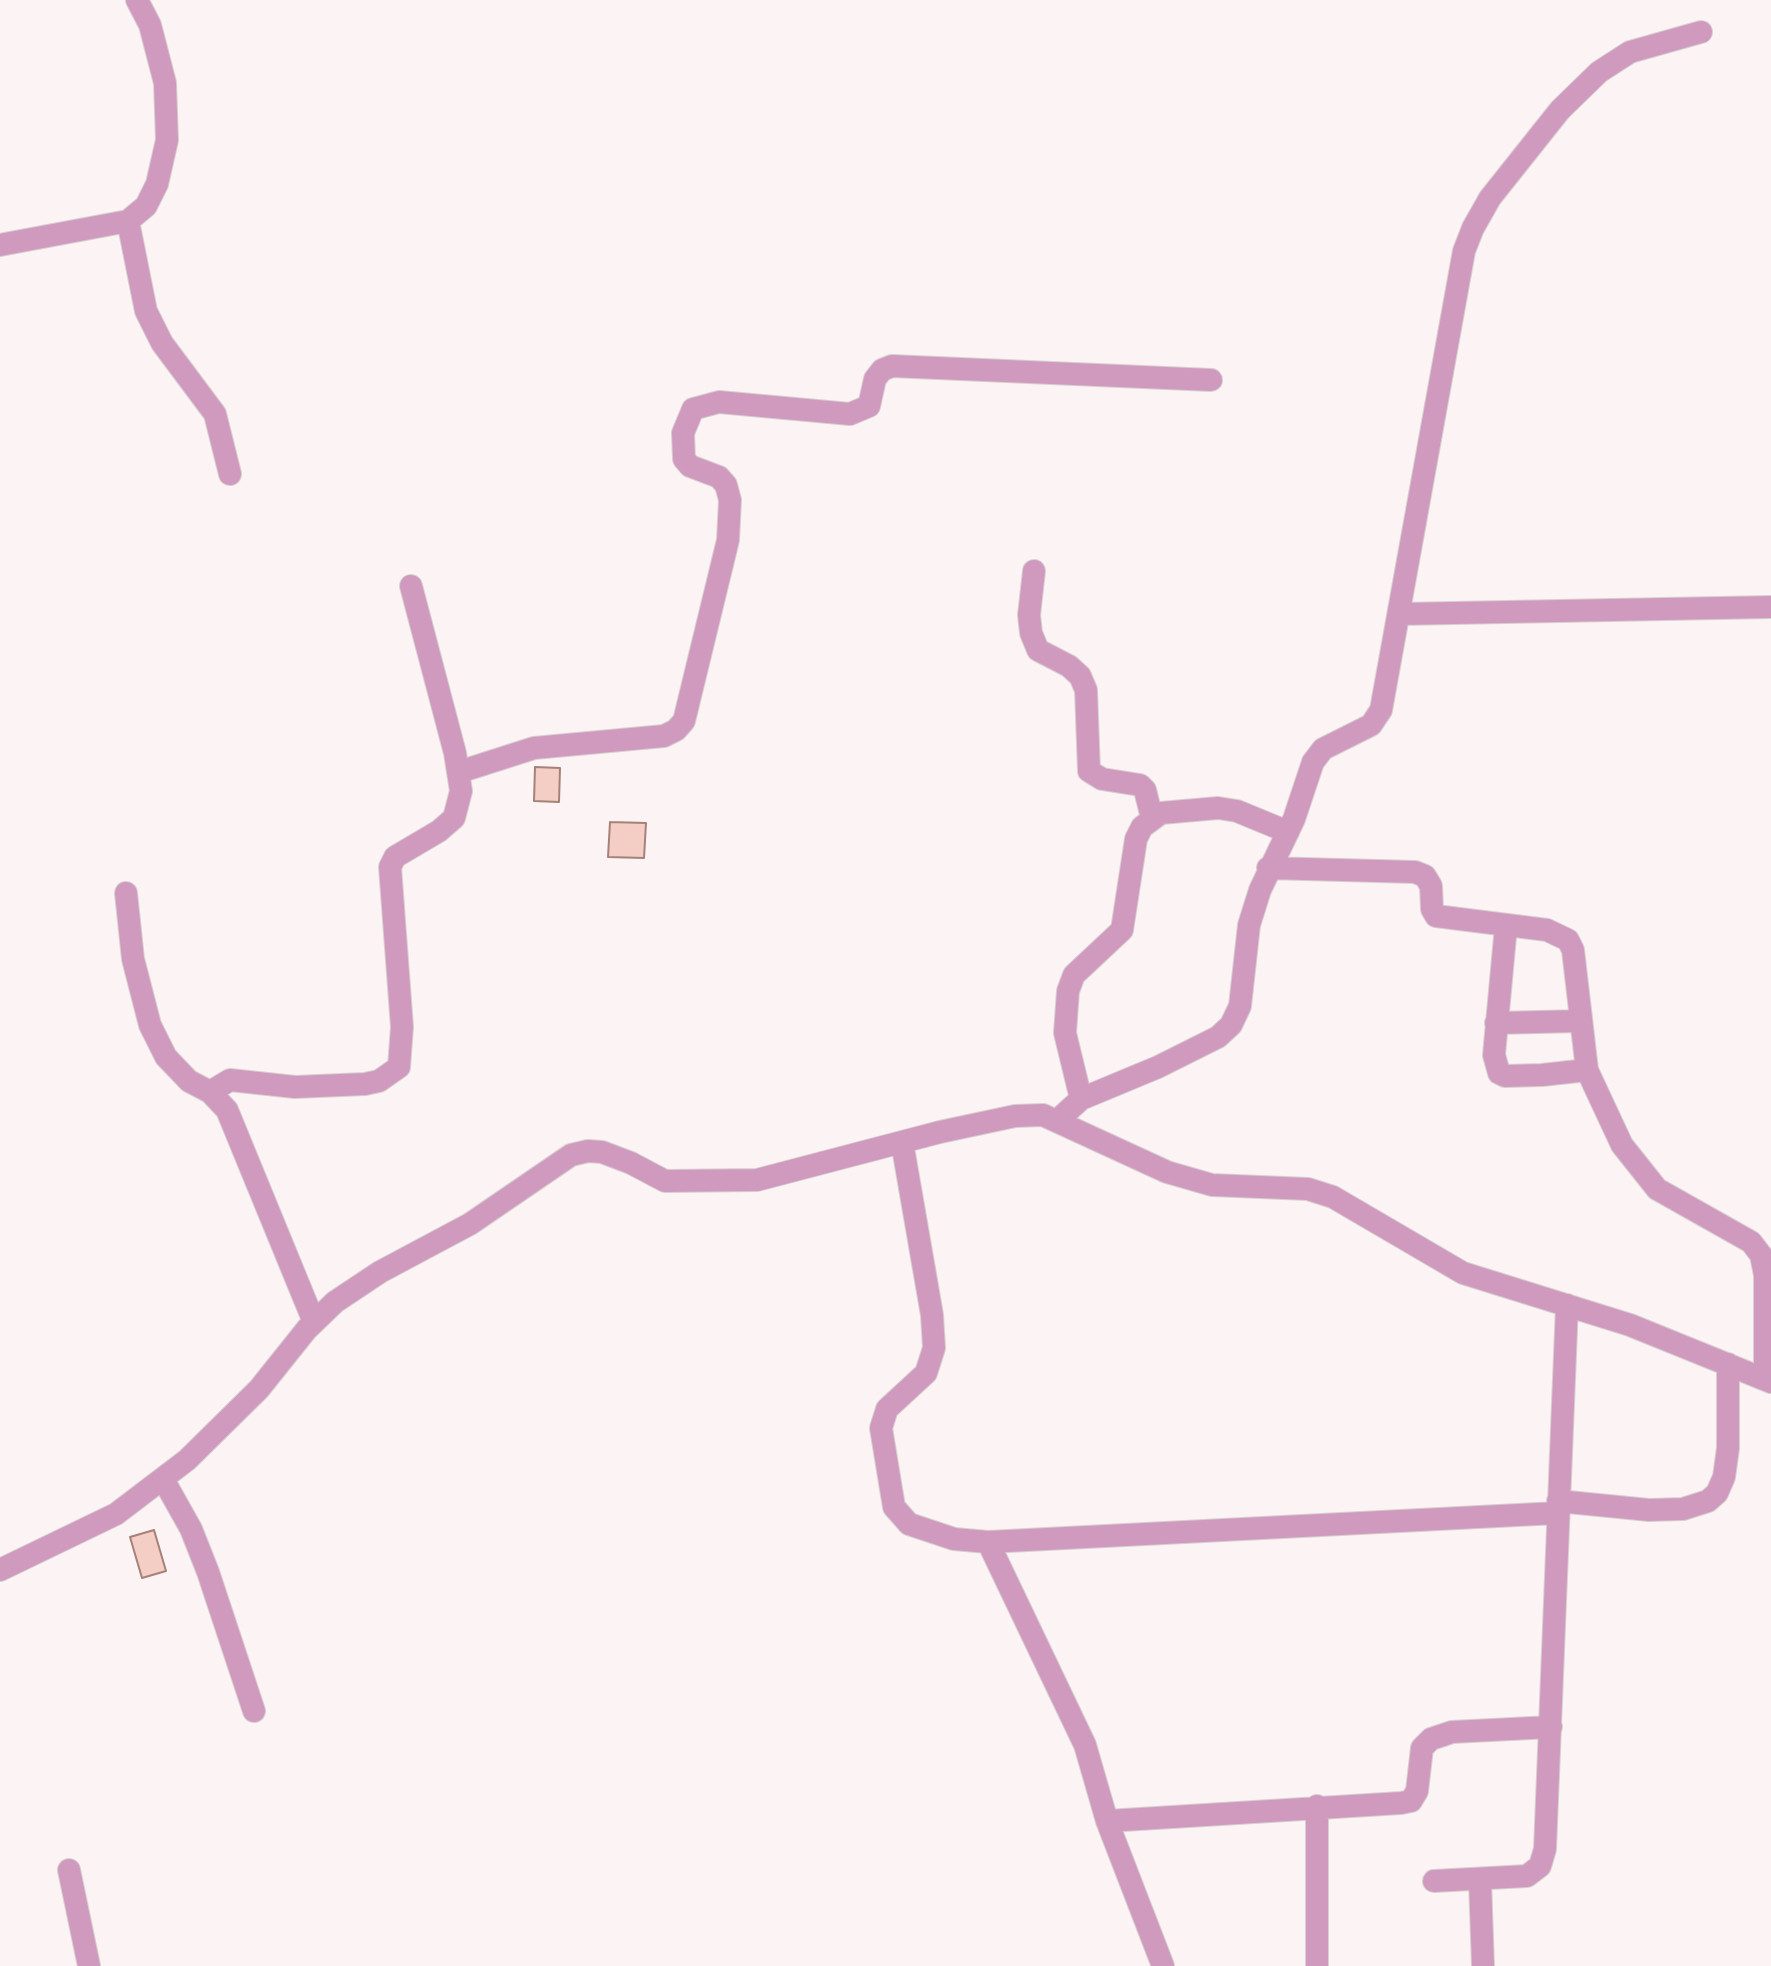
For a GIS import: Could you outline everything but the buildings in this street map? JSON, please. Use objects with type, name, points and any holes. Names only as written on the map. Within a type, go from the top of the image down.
[{"type":"street","points":[[0,245],[128,221],[146,206],[157,184],[167,140],[165,83],[160,55],[137,0]]},
{"type":"street","points":[[1059,1119],[1081,1099],[1158,1067],[1218,1037],[1231,1025],[1240,1006],[1249,925],[1268,868],[1288,832],[1313,762],[1323,749],[1371,725],[1381,710],[1464,251],[1473,228],[1490,198],[1560,110],[1599,72],[1630,52],[1701,32]]},
{"type":"street","points":[[128,221],[146,311],[162,343],[215,414],[230,474]]},
{"type":"street","points":[[459,772],[534,748],[664,736],[684,721],[728,540],[730,500],[726,485],[719,477],[690,466],[684,459],[683,433],[693,409],[719,402],[850,414],[869,406],[875,379],[882,370],[892,366],[1211,380]]},
{"type":"street","points":[[1034,571],[1029,615],[1031,633],[1038,650],[1069,666],[1080,676],[1086,690],[1089,771],[1102,779],[1140,785],[1145,790],[1152,818]]},
{"type":"street","points":[[210,1092],[230,1080],[295,1087],[365,1084],[379,1081],[399,1067],[402,1027],[390,867],[395,857],[406,848],[439,831],[454,818],[461,791],[459,772],[411,586]]},
{"type":"street","points":[[1400,614],[1771,607]]},
{"type":"street","points":[[1081,1099],[1065,1033],[1068,991],[1074,975],[1122,930],[1136,839],[1152,818],[1185,808],[1218,808],[1237,811],[1288,832]]},
{"type":"street","points":[[0,1570],[116,1514],[163,1479],[259,1389],[314,1322],[335,1302],[380,1272],[470,1224],[571,1155],[602,1152],[665,1181],[707,1183],[757,1180],[1015,1116],[1043,1115],[1059,1119],[1124,1154],[1197,1181],[1212,1185],[1308,1189],[1333,1197],[1435,1260],[1463,1273],[1630,1325],[1768,1380],[1766,1254],[1751,1242],[1657,1189],[1622,1145],[1587,1070],[1573,950],[1568,940],[1547,930],[1436,916],[1432,909],[1431,886],[1425,876],[1415,872],[1268,868]]},
{"type":"street","points":[[126,893],[133,959],[150,1025],[166,1057],[189,1081],[210,1092],[227,1110],[314,1322]]},
{"type":"street","points":[[1506,926],[1495,1066],[1505,1076],[1587,1070]]},
{"type":"street","points":[[1496,1023],[1579,1021]]},
{"type":"street","points":[[902,1142],[932,1315],[934,1348],[926,1373],[887,1409],[881,1428],[894,1507],[909,1524],[954,1539],[988,1542],[1558,1507],[1683,1509],[1708,1501],[1717,1493],[1724,1477],[1728,1448],[1728,1364]]},
{"type":"street","points":[[1434,1881],[1480,1881],[1527,1876],[1540,1866],[1545,1849],[1567,1305]]},
{"type":"street","points":[[163,1479],[191,1529],[208,1572],[254,1711]]},
{"type":"street","points":[[988,1542],[1085,1745],[1107,1821],[1163,1966]]},
{"type":"street","points":[[1107,1821],[1411,1801],[1417,1791],[1422,1748],[1431,1739],[1452,1732],[1551,1727]]},
{"type":"street","points":[[1317,1806],[1317,1966]]},
{"type":"street","points":[[69,1870],[89,1966]]},
{"type":"street","points":[[1473,1966],[1483,1966],[1480,1881]]}]
